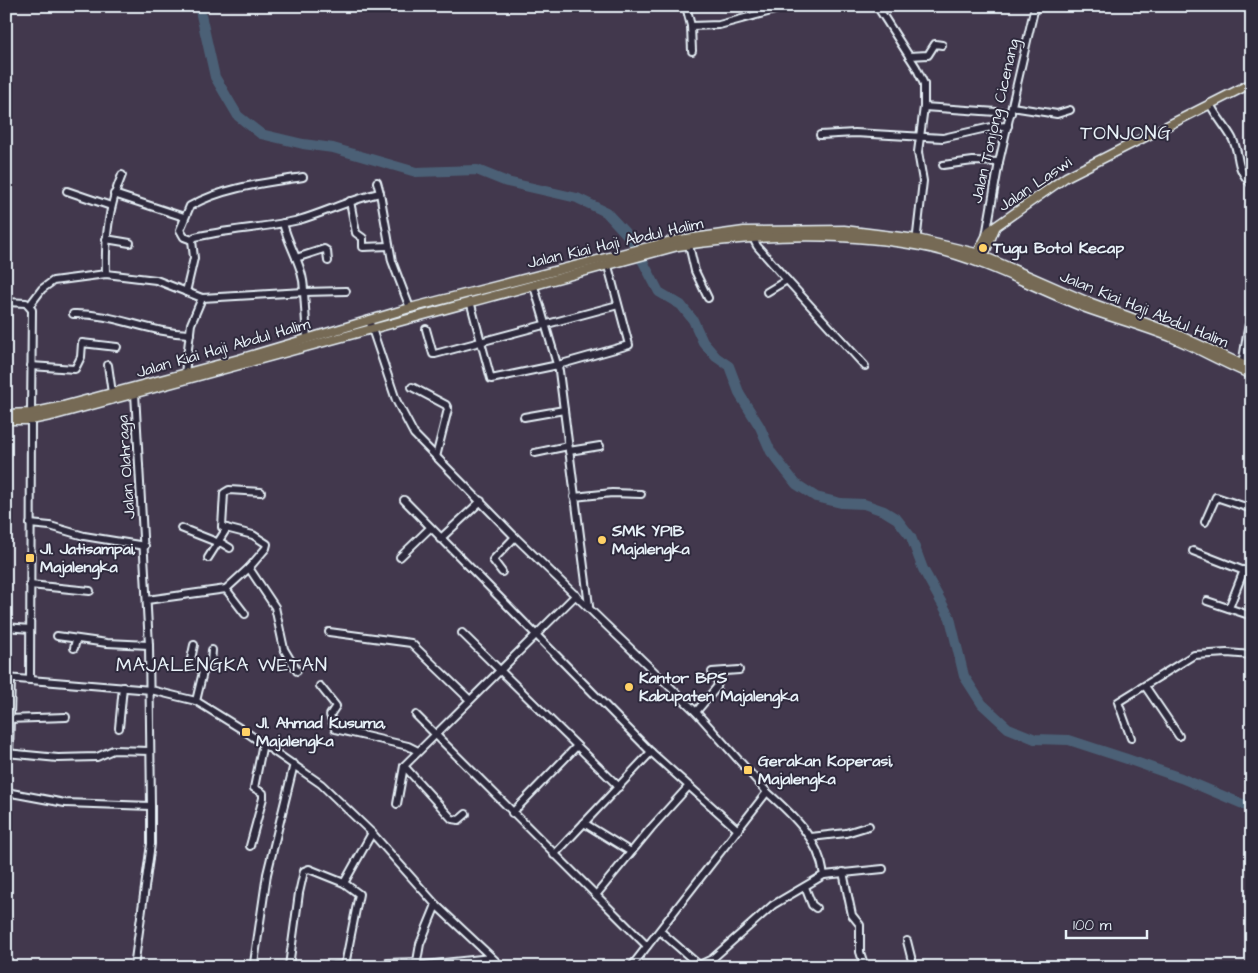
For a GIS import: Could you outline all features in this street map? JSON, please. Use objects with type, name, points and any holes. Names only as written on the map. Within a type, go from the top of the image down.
[{"type":"main road","name":"Jalan Laswi","points":[[979,258],[995,228],[1066,177],[1210,104],[1251,86]]},
{"type":"main road","name":"Jalan Kiai Haji Abdul Halim","points":[[6,414],[31,416],[307,339],[534,286],[657,248],[714,234],[814,229],[844,230],[916,242],[979,258],[1084,307],[1142,324],[1252,369]]},
{"type":"main road","name":"Jalan Kiai Haji Abdul Halim","points":[[657,248],[753,238],[846,236],[916,242]]},
{"type":"main road","name":"Jalan Kiai Haji Abdul Halim","points":[[6,420],[135,393],[294,351],[410,308],[613,263]]},
{"type":"main road","name":"Jalan Kiai Haji Abdul Halim","points":[[1142,324],[1252,375]]},
{"type":"street","points":[[686,6],[691,28],[692,51]]},
{"type":"street","points":[[691,28],[719,25],[790,6]]},
{"type":"street","points":[[877,6],[909,56],[924,84],[919,162],[922,181],[916,242]]},
{"type":"street","name":"Jalan Tonjong Cicenang","points":[[988,238],[999,162],[1034,6]]},
{"type":"street","points":[[909,56],[928,55],[935,44],[942,45]]},
{"type":"street","points":[[1210,104],[1232,138],[1237,162],[1243,176],[1252,185]]},
{"type":"street","points":[[924,107],[1011,110],[1057,114],[1070,110]]},
{"type":"street","points":[[820,135],[855,133],[943,138],[991,126],[1008,126]]},
{"type":"street","points":[[943,165],[973,161],[999,162]]},
{"type":"street","points":[[106,274],[106,239],[111,206],[122,175]]},
{"type":"street","points":[[303,178],[262,183],[208,197],[190,206],[184,217],[181,232],[184,237],[192,240],[202,235],[284,223],[314,216],[350,201],[380,193]]},
{"type":"street","points":[[377,182],[392,261],[410,308]]},
{"type":"street","points":[[67,191],[111,206]]},
{"type":"street","points":[[114,194],[184,217]]},
{"type":"street","points":[[350,201],[356,235],[363,238],[363,248],[390,246]]},
{"type":"street","points":[[284,223],[287,239],[304,277],[307,339]]},
{"type":"street","points":[[753,238],[786,280],[865,366]]},
{"type":"street","points":[[106,239],[130,243]]},
{"type":"street","points":[[186,292],[194,258],[192,240]]},
{"type":"street","points":[[689,245],[696,276],[708,298]]},
{"type":"street","points":[[296,258],[324,250],[328,251],[328,260]]},
{"type":"street","points":[[470,301],[491,379],[558,365],[628,345],[618,305],[613,263]]},
{"type":"street","points":[[30,305],[42,289],[53,281],[106,274],[156,280],[202,298],[346,291]]},
{"type":"street","points":[[767,292],[786,280]]},
{"type":"street","points":[[534,286],[558,365],[588,606]]},
{"type":"street","points":[[184,374],[194,315],[202,298]]},
{"type":"street","points":[[6,302],[30,305]]},
{"type":"street","points":[[30,305],[32,310],[30,679]]},
{"type":"street","points":[[426,328],[433,354],[545,326],[618,305]]},
{"type":"street","points":[[1242,365],[1252,305]]},
{"type":"street","points":[[73,314],[96,313],[127,321],[141,328],[190,334]]},
{"type":"street","points":[[370,324],[396,400],[414,434],[515,537],[696,712],[811,838],[820,858],[824,875]]},
{"type":"street","points":[[32,366],[74,369],[81,357],[82,343],[117,347]]},
{"type":"street","points":[[108,365],[112,393]]},
{"type":"street","points":[[412,387],[446,405],[448,409],[436,456]]},
{"type":"street","name":"Jalan Olahraga","points":[[134,967],[151,844],[151,690],[145,546],[135,393]]},
{"type":"street","points":[[524,417],[564,410]]},
{"type":"street","points":[[535,453],[600,446]]},
{"type":"street","points":[[147,600],[226,589],[249,568],[266,548],[266,542],[253,534],[221,525],[226,490],[261,492]]},
{"type":"street","points":[[574,497],[612,493],[640,494]]},
{"type":"street","points":[[1205,522],[1216,497],[1252,509]]},
{"type":"street","points":[[404,500],[440,539],[651,752],[738,830]]},
{"type":"street","points":[[440,539],[481,501]]},
{"type":"street","points":[[30,524],[50,526],[84,536],[145,546]]},
{"type":"street","points":[[181,528],[230,548]]},
{"type":"street","points":[[208,558],[228,528]]},
{"type":"street","points":[[400,557],[430,528]]},
{"type":"street","points":[[502,572],[493,560],[515,537]]},
{"type":"street","points":[[1193,551],[1252,574]]},
{"type":"street","points":[[249,568],[275,607],[282,643],[296,671]]},
{"type":"street","points":[[1229,608],[1244,570]]},
{"type":"street","points":[[30,585],[90,591]]},
{"type":"street","points":[[226,589],[245,614]]},
{"type":"street","points":[[397,804],[404,766],[434,734],[537,636],[576,595]]},
{"type":"street","points":[[1207,601],[1252,616]]},
{"type":"street","points":[[6,627],[30,629]]},
{"type":"street","points":[[329,632],[411,643],[470,700]]},
{"type":"street","points":[[462,633],[576,747],[619,787]]},
{"type":"street","points":[[57,636],[76,640],[149,645]]},
{"type":"street","points":[[74,648],[76,640]]},
{"type":"street","points":[[194,645],[191,659],[203,672]]},
{"type":"street","points":[[196,701],[203,672],[211,663],[212,650]]},
{"type":"street","points":[[1131,738],[1118,702],[1194,656],[1227,653],[1252,655]]},
{"type":"street","points":[[696,712],[717,687],[718,682],[712,672],[739,670]]},
{"type":"street","points":[[150,751],[113,750],[97,758],[58,758],[8,753],[9,678],[151,690],[196,701],[263,743],[321,784],[372,833],[436,905],[502,967]]},
{"type":"street","points":[[320,686],[336,706],[330,715],[335,729],[408,746],[418,751]]},
{"type":"street","points":[[1144,686],[1179,736]]},
{"type":"street","points":[[120,728],[123,687]]},
{"type":"street","points":[[416,715],[647,946]]},
{"type":"street","points":[[8,719],[66,717]]},
{"type":"street","points":[[250,846],[263,798],[263,793],[254,788],[263,743]]},
{"type":"street","points":[[512,813],[576,747]]},
{"type":"street","points":[[554,855],[651,752]]},
{"type":"street","points":[[255,967],[266,874],[294,764]]},
{"type":"street","points":[[404,766],[452,819],[459,820],[466,814]]},
{"type":"street","points":[[596,895],[688,786]]},
{"type":"street","points":[[6,792],[65,803],[151,806]]},
{"type":"street","points":[[631,967],[767,792]]},
{"type":"street","points":[[584,823],[631,852]]},
{"type":"street","points":[[811,838],[846,833],[869,826]]},
{"type":"street","points":[[344,883],[372,833]]},
{"type":"street","points":[[311,869],[344,883],[359,894],[345,963],[339,967],[286,966],[304,871],[311,869]]},
{"type":"street","points":[[660,930],[697,966],[712,959],[773,905],[824,875],[883,869]]},
{"type":"street","points":[[843,872],[852,915],[860,925],[860,952],[865,967]]},
{"type":"street","points":[[805,887],[811,902],[816,908]]},
{"type":"street","points":[[415,965],[420,944],[436,905]]},
{"type":"street","points":[[907,940],[912,960],[911,967]]},
{"type":"street","points":[[387,963],[415,965],[491,958]]},
{"type":"waterway","points":[[199,6],[215,77],[238,116],[261,134],[303,144],[333,148],[416,172],[477,170],[507,182],[577,198],[606,212],[631,239],[659,292],[681,305],[693,320],[703,342],[716,357],[729,366],[740,395],[760,427],[771,452],[796,484],[816,497],[841,503],[864,504],[884,511],[897,519],[911,537],[923,569],[950,618],[964,676],[982,704],[1008,728],[1035,739],[1069,740],[1127,759],[1181,778],[1252,808]]},
{"type":"place","name":"Tugu Botol Kecap","points":[[983,248]]},
{"type":"place","name":"SMK YPIB Majalengka","points":[[602,540]]},
{"type":"place","name":"Jl. Jatisampai, Majalengka","points":[[30,558]]},
{"type":"place","name":"Kantor BPS Kabupaten Majalengka","points":[[629,687]]},
{"type":"place","name":"Jl. Ahmad Kusuma, Majalengka","points":[[246,732]]},
{"type":"place","name":"Gerakan Koperasi, Majalengka","points":[[748,770]]},
{"type":"district","name":"TONJONG","points":[[1126,133]]},
{"type":"district","name":"MAJALENGKA WETAN","points":[[222,665]]}]
